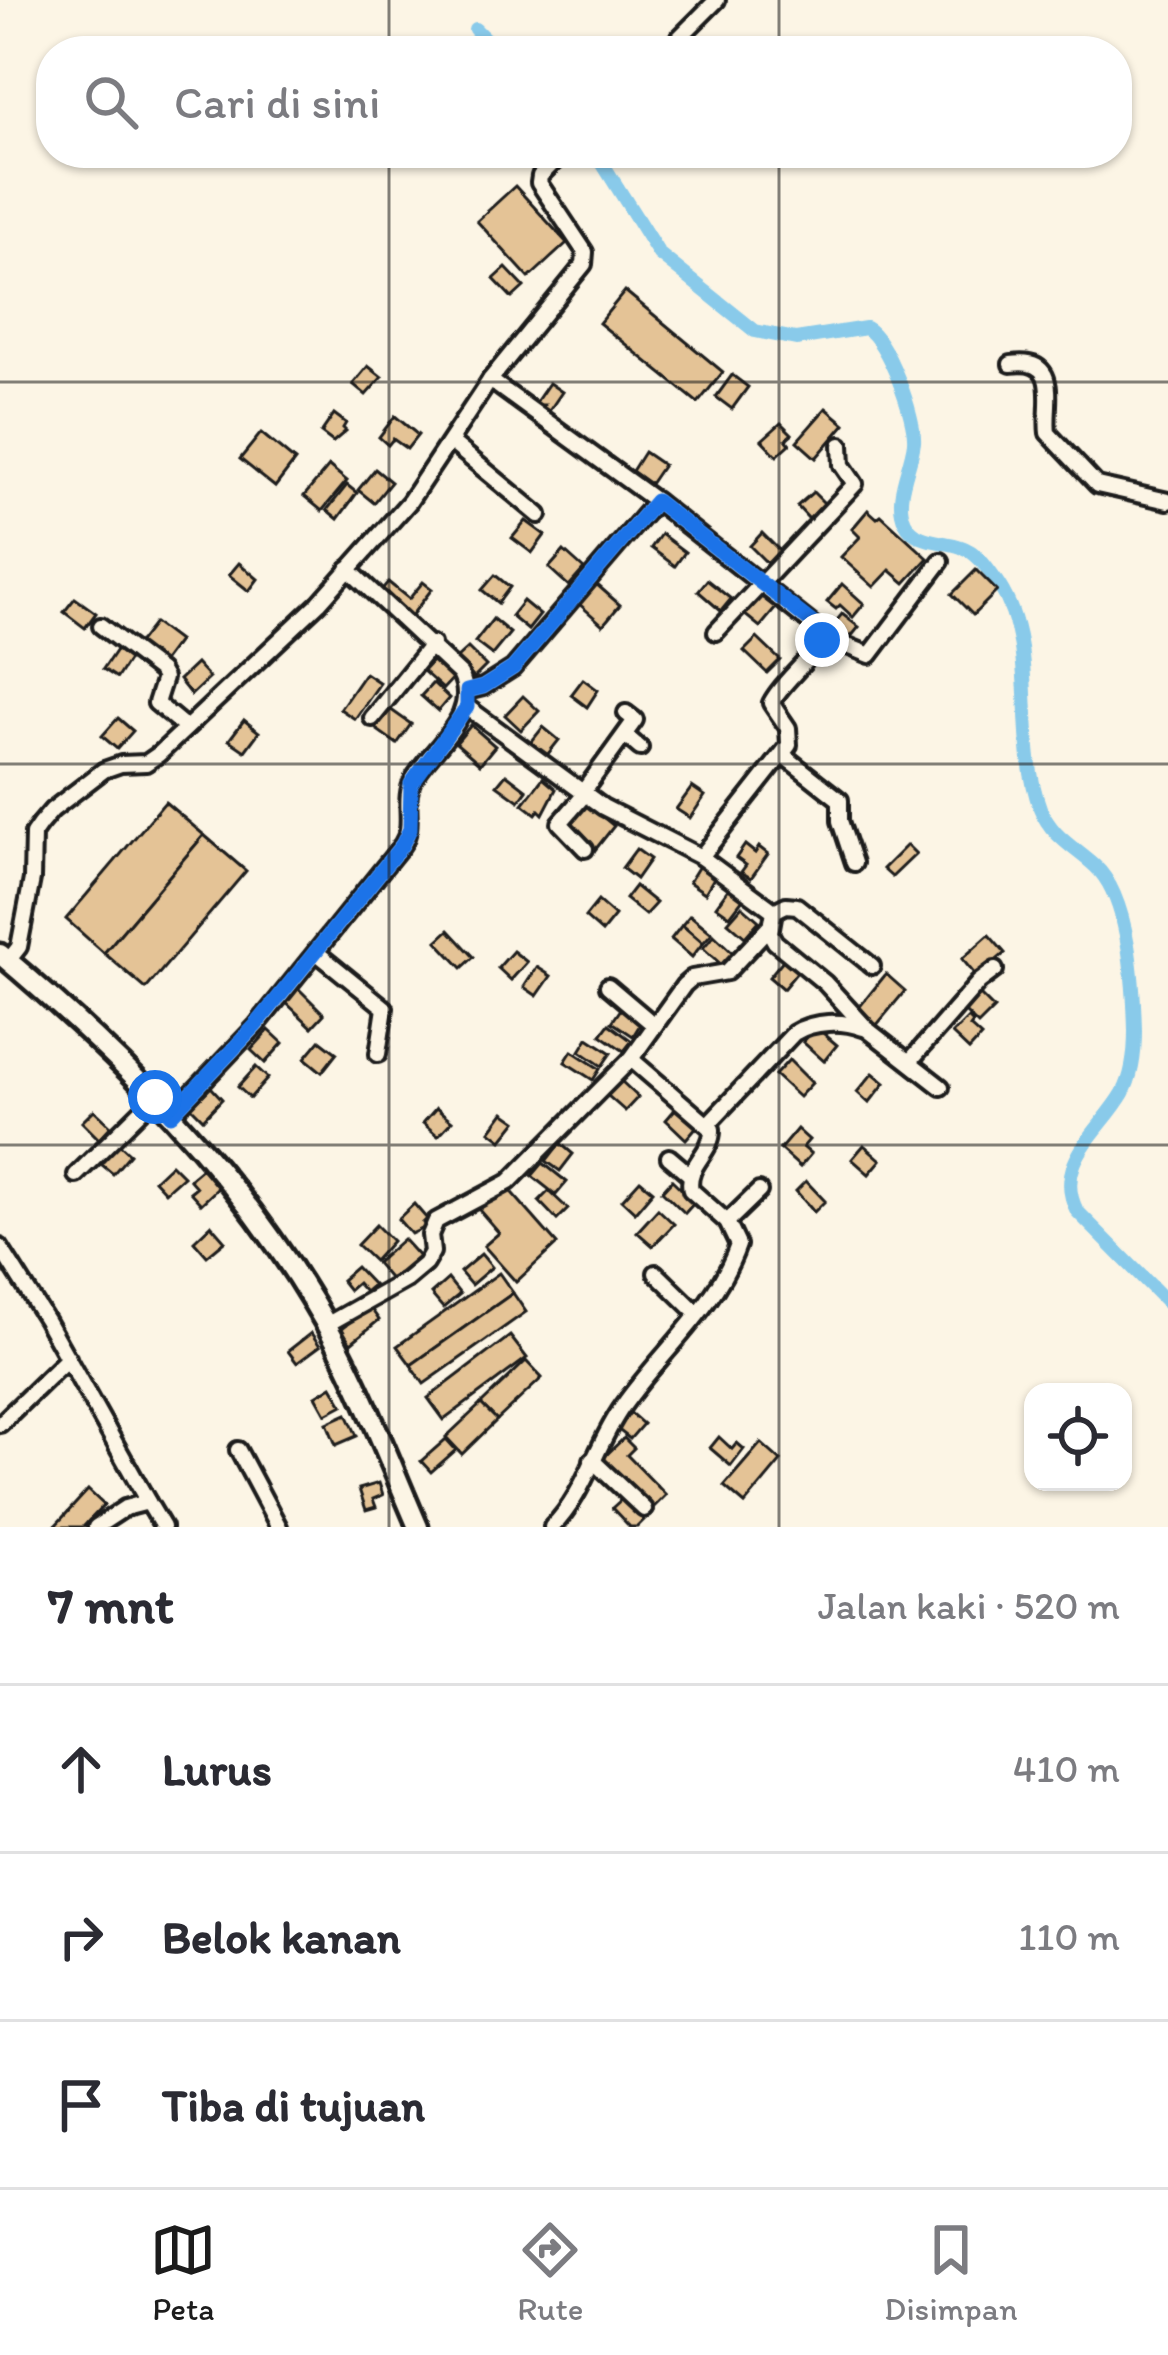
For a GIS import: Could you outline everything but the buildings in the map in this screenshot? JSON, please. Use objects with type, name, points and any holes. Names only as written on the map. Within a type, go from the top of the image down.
[{"type":"main road","points":[[4,957],[155,1097],[250,1211],[326,1325],[418,1527]]},
{"type":"street","points":[[681,36],[717,0]]},
{"type":"street","points":[[4,957],[19,946],[32,879],[33,834],[40,824],[112,766],[146,763],[320,603],[409,502],[490,380],[584,264],[585,252],[539,183],[548,168]]},
{"type":"street","points":[[1011,364],[1029,364],[1042,373],[1051,392],[1048,433],[1084,473],[1104,488],[1168,501]]},
{"type":"street","points":[[490,380],[656,501],[820,629],[823,637],[870,656],[941,561]]},
{"type":"street","points":[[451,442],[538,515]]},
{"type":"street","points":[[716,632],[855,484],[842,465],[841,446]]},
{"type":"street","points":[[171,1115],[256,1025],[408,837],[411,784],[467,699],[513,668],[656,501]]},
{"type":"street","points":[[348,569],[460,674],[467,699],[584,793],[701,857],[773,918]]},
{"type":"street","points":[[101,626],[160,671],[164,678],[156,704],[186,728]]},
{"type":"street","points":[[701,857],[792,739],[771,703],[823,637]]},
{"type":"street","points":[[372,718],[432,644]]},
{"type":"street","points":[[585,849],[560,824],[626,736],[635,720],[626,713]]},
{"type":"street","points":[[626,736],[640,748]]},
{"type":"street","points":[[783,755],[840,800],[841,821],[854,862]]},
{"type":"street","points":[[326,1325],[406,1280],[425,1264],[432,1252],[430,1234],[436,1221],[509,1181],[631,1059],[692,977],[728,972],[786,905],[796,906],[872,966]]},
{"type":"street","points":[[773,918],[771,937],[825,983],[868,1030],[941,1088]]},
{"type":"street","points":[[316,952],[385,1008],[378,1054]]},
{"type":"street","points":[[910,1061],[995,970]]},
{"type":"street","points":[[608,986],[655,1025]]},
{"type":"street","points":[[708,1124],[781,1045],[805,1026],[847,1023],[868,1030]]},
{"type":"street","points":[[551,1527],[577,1498],[620,1409],[697,1313],[736,1252],[737,1237],[728,1222],[691,1190],[689,1174],[714,1134],[631,1059]]},
{"type":"street","points":[[76,1175],[155,1097]]},
{"type":"street","points":[[669,1157],[689,1174]]},
{"type":"street","points":[[728,1222],[759,1191]]},
{"type":"street","points":[[0,1247],[163,1527]]},
{"type":"street","points":[[656,1273],[697,1313]]},
{"type":"street","points":[[0,1424],[68,1358]]},
{"type":"street","points":[[238,1450],[280,1527]]},
{"type":"street","points":[[592,1460],[644,1509]]},
{"type":"street","points":[[96,1527],[124,1508],[148,1502]]},
{"type":"waterway","points":[[475,29],[482,36]]},
{"type":"waterway","points":[[605,168],[659,254],[755,331],[796,339],[866,328],[891,363],[905,398],[914,442],[902,493],[905,522],[923,538],[973,553],[999,585],[1019,637],[1028,753],[1040,808],[1057,834],[1107,880],[1123,920],[1133,991],[1133,1063],[1123,1093],[1082,1148],[1071,1178],[1071,1194],[1077,1211],[1168,1303]]},
{"type":"route","points":[[155,1097],[171,1115],[256,1025],[408,837],[411,784],[467,707],[467,691],[513,668],[656,501],[820,629],[822,640]]}]
